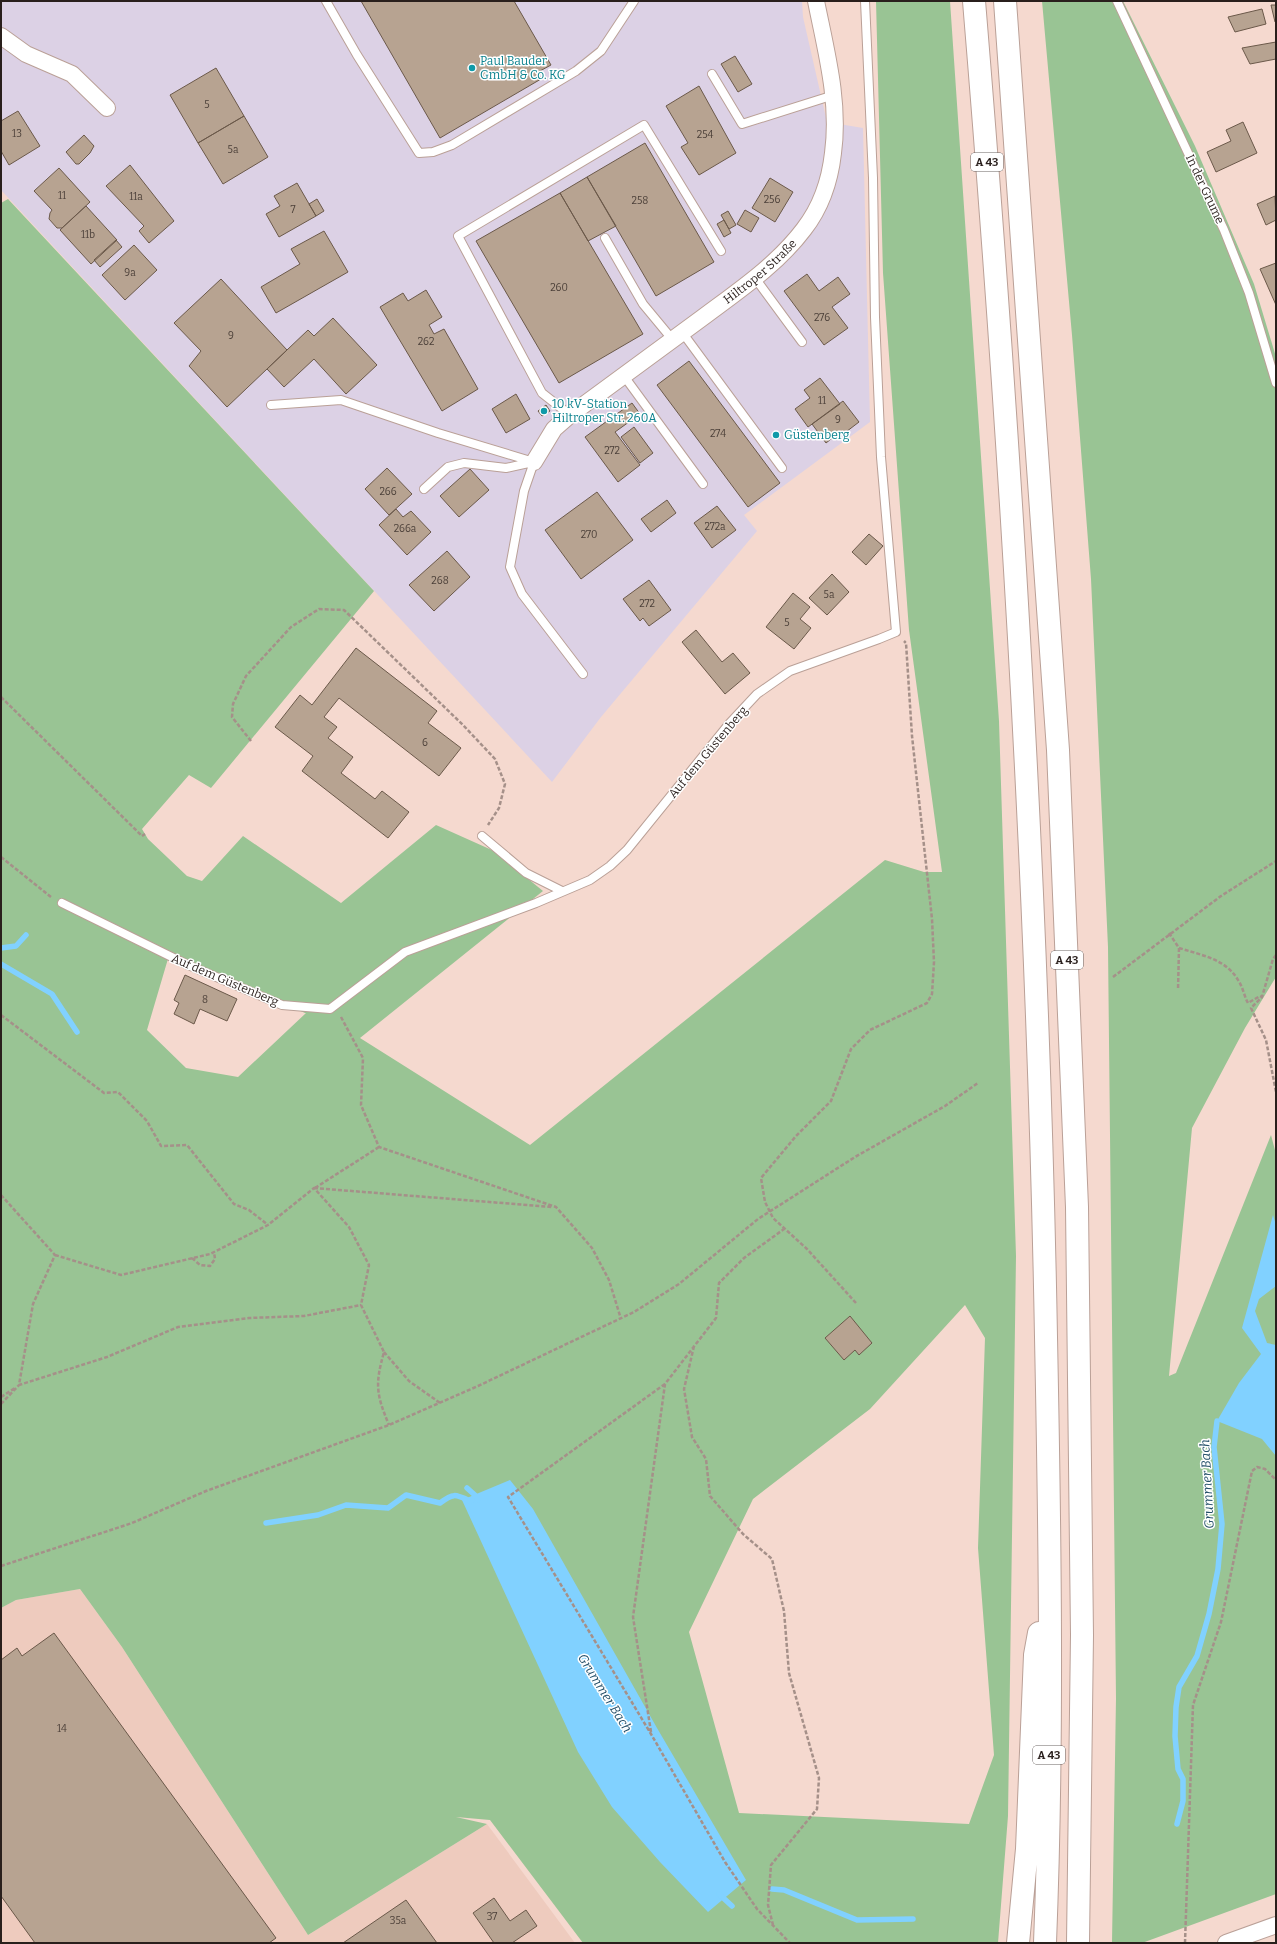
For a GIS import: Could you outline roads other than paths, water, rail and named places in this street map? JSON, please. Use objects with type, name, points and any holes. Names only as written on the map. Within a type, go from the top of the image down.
[{"type":"highway","name":"A 43","points":[[974,1],[999,315],[1027,752],[1043,1164],[1051,1567],[1048,1857],[1045,1943]]},
{"type":"highway","name":"A 43","points":[[1005,1],[1039,463],[1058,750],[1077,1207],[1082,1635],[1078,1943]]},
{"type":"highway","points":[[1018,1943],[1027,1849],[1035,1655],[1051,1567]]},
{"type":"street","name":"Hiltroper Straße","points":[[534,462],[554,429],[570,415],[755,278],[794,242],[817,208],[827,185],[836,127],[834,95],[816,1]]},
{"type":"street","points":[[1,36],[26,54],[72,74],[107,108]]},
{"type":"street","points":[[1226,1943],[1276,1925]]},
{"type":"lane","points":[[326,1],[357,55],[419,153],[433,152],[452,145],[576,71],[601,51],[634,1]]},
{"type":"lane","name":"Auf dem Güstenberg","points":[[62,904],[188,965],[282,1005],[330,1009],[406,952],[536,903],[590,880],[610,866],[627,850],[729,724],[757,694],[790,670],[896,632],[881,457],[874,317],[874,178],[865,1]]},
{"type":"lane","name":"In der Grume","points":[[1117,1],[1224,230],[1249,293],[1276,383]]},
{"type":"lane","points":[[712,74],[742,124],[834,95]]},
{"type":"lane","points":[[570,415],[542,393],[458,236],[644,125],[721,251]]},
{"type":"lane","points":[[605,238],[643,304],[677,336],[782,468]]},
{"type":"lane","points":[[755,278],[802,342]]},
{"type":"lane","points":[[624,376],[703,484]]},
{"type":"lane","points":[[271,405],[341,400],[438,433],[534,462]]},
{"type":"lane","points":[[424,489],[448,467],[464,463],[506,468],[534,462]]},
{"type":"lane","points":[[534,462],[524,491],[510,567],[522,594],[583,674]]},
{"type":"lane","points":[[482,836],[526,873],[562,891]]},
{"type":"water","points":[[1273,1215],[1276,1225],[1276,1286],[1259,1299],[1255,1311],[1267,1343],[1276,1345],[1276,1456],[1262,1439],[1217,1421],[1239,1383],[1261,1354],[1242,1328]]},
{"type":"water","points":[[510,1480],[533,1509],[657,1728],[746,1880],[708,1912],[660,1862],[612,1807],[578,1752],[462,1500]]},
{"type":"waterway","points":[[1,948],[16,946],[26,935]]},
{"type":"waterway","name":"Grummer Bach","points":[[1,964],[52,994],[77,1032]]},
{"type":"waterway","name":"Grummer Bach","points":[[1177,1824],[1183,1801],[1183,1779],[1178,1769],[1175,1736],[1176,1707],[1179,1687],[1197,1656],[1209,1614],[1218,1569],[1222,1524],[1214,1447],[1217,1421]]},
{"type":"waterway","name":"Grummer Bach","points":[[467,1488],[477,1497],[478,1500]]},
{"type":"waterway","points":[[266,1523],[318,1515],[346,1505],[388,1508],[406,1495],[440,1503],[451,1496],[461,1497],[470,1501],[472,1500]]},
{"type":"waterway","name":"Grummer Bach","points":[[772,1889],[784,1890],[857,1920],[913,1919]]},
{"type":"waterway","name":"Grummer Bach","points":[[719,1894],[732,1906]]},
{"type":"place","name":"Paul Bauder GmbH & Co. KG","points":[[472,68]]},
{"type":"place","name":"10 kV-Station Hiltroper Str. 260A","points":[[544,411]]},
{"type":"place","name":"Güstenberg","points":[[776,435]]}]
